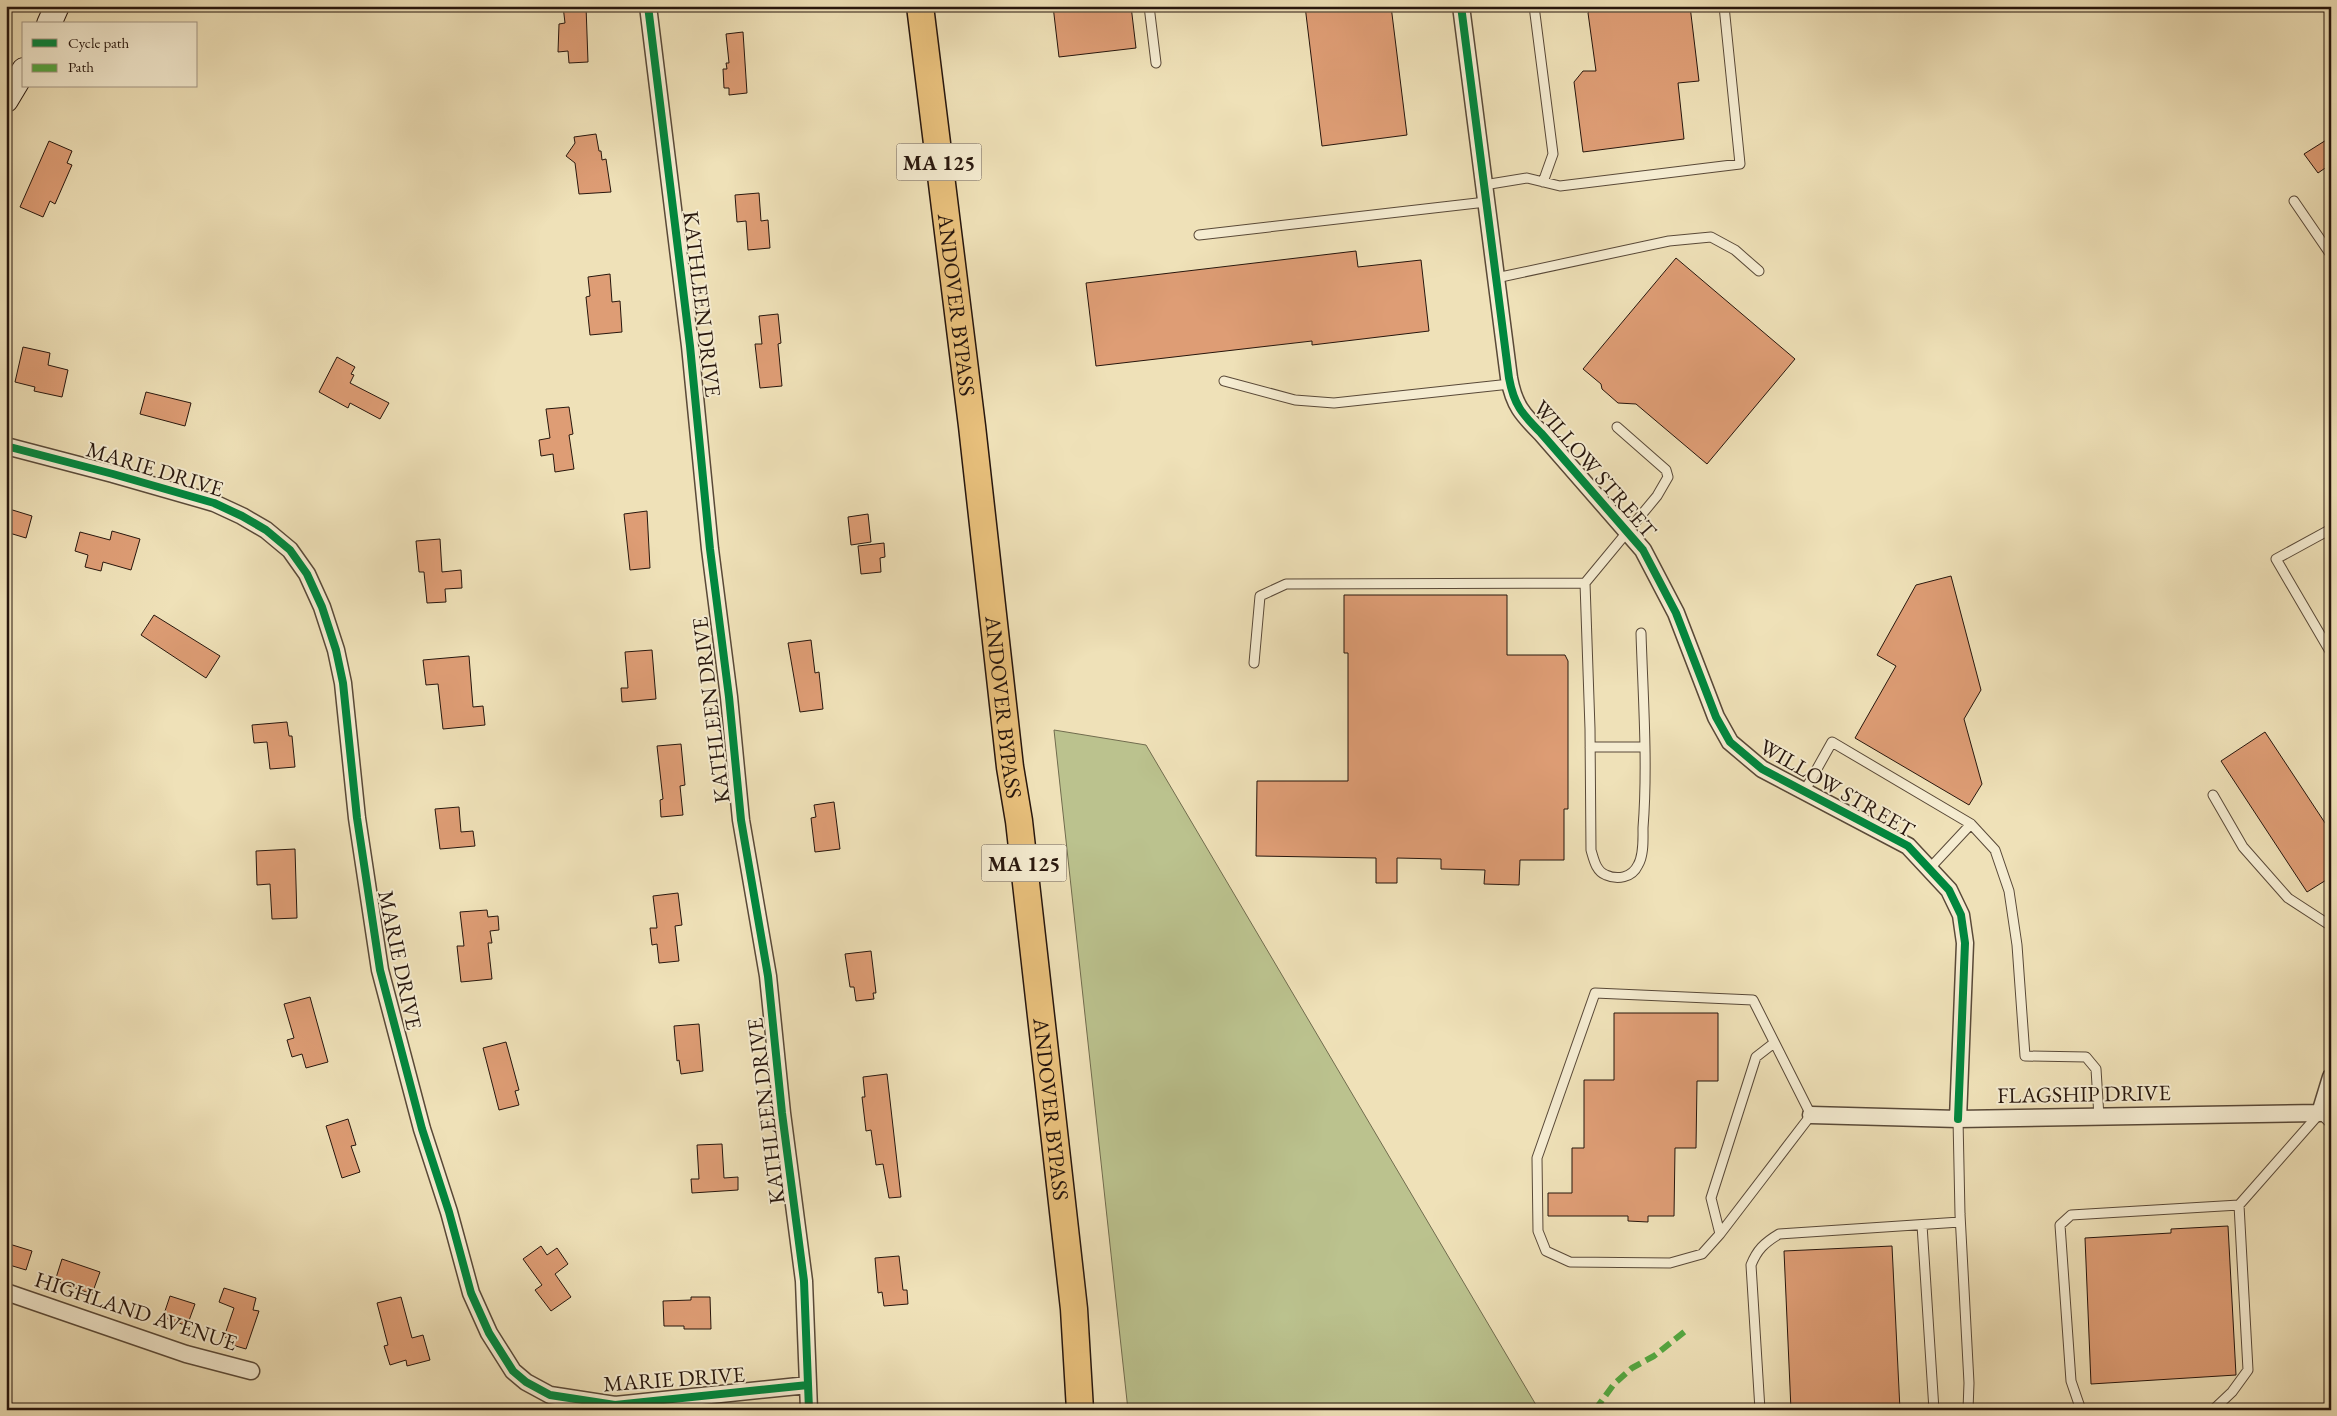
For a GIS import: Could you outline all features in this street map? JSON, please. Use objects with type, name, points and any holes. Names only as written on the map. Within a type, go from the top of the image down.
[{"type":"main road","name":"ANDOVER BYPASS","points":[[920,6],[972,426],[1010,767],[1024,860],[1074,1309],[1080,1410]]},
{"type":"street","points":[[50,22],[58,6]]},
{"type":"street","name":"KATHLEEN DRIVE","points":[[648,6],[690,346],[692,381],[698,413],[711,558],[729,697],[741,820],[768,976],[783,1122],[804,1281],[809,1410]]},
{"type":"street","name":"WILLOW STREET","points":[[1461,6],[1513,398],[1522,415],[1541,433],[1643,550],[1676,613],[1716,717],[1730,742],[1762,769],[1908,846],[1949,890],[1961,915],[1965,944],[1958,1119]]},
{"type":"street","name":"MARIE DRIVE","points":[[6,446],[214,503],[266,530],[290,550],[306,574],[322,607],[336,650],[343,683],[357,818],[380,970],[422,1129],[449,1212],[471,1293],[488,1333],[513,1371],[526,1382],[550,1395],[615,1405],[808,1384]]},
{"type":"street","points":[[2325,1119],[2331,1077]]},
{"type":"street","name":"FLAGSHIP DRIVE","points":[[1811,1115],[1958,1119],[2099,1117],[2325,1119]]},
{"type":"street","name":"HIGHLAND AVENUE","points":[[6,1292],[186,1354],[251,1371]]},
{"type":"lane","points":[[1149,6],[1156,63]]},
{"type":"lane","points":[[1534,6],[1552,154],[1543,182]]},
{"type":"lane","points":[[1484,185],[1527,178],[1560,186],[1740,164],[1724,6]]},
{"type":"lane","points":[[2294,201],[2331,255]]},
{"type":"lane","points":[[1199,235],[1486,202]]},
{"type":"lane","points":[[1496,278],[1669,241],[1711,237],[1735,250],[1758,271]]},
{"type":"lane","points":[[1224,381],[1295,400],[1334,403],[1510,384]]},
{"type":"lane","points":[[1617,427],[1666,470],[1668,477],[1657,496],[1586,583],[1591,850],[1595,864],[1602,874],[1614,879],[1626,877],[1638,866],[1642,847],[1645,806],[1641,633]]},
{"type":"lane","points":[[2331,528],[2276,559],[2331,653]]},
{"type":"lane","points":[[1254,663],[1260,596],[1286,584],[1586,583]]},
{"type":"lane","points":[[1804,792],[1832,742],[1971,824],[1995,850],[2009,891],[2017,945],[2025,1056],[2086,1056],[2096,1069],[2099,1117]]},
{"type":"lane","points":[[1590,747],[1644,747]]},
{"type":"lane","points":[[2214,795],[2243,847],[2288,898],[2331,926]]},
{"type":"lane","points":[[1930,868],[1971,824]]},
{"type":"lane","points":[[1595,993],[1753,1000],[1774,1043],[1811,1115],[1720,1234],[1702,1254],[1670,1263],[1570,1262],[1546,1251],[1538,1231],[1537,1158],[1595,993]]},
{"type":"lane","points":[[1720,1234],[1711,1198],[1756,1056],[1774,1043]]},
{"type":"lane","points":[[1958,1119],[1960,1222],[1969,1383],[1968,1410]]},
{"type":"lane","points":[[2081,1410],[2071,1381],[2060,1225],[2071,1215],[2239,1204],[2325,1119]]},
{"type":"lane","points":[[2213,1410],[2232,1392],[2248,1370],[2239,1204]]},
{"type":"lane","points":[[1760,1410],[1750,1265],[1756,1251],[1779,1234],[1960,1222]]},
{"type":"lane","points":[[1922,1225],[1934,1410]]},
{"type":"green space","points":[[1054,730],[1146,745],[1539,1410],[1128,1410]]},
{"type":"building","points":[[563,6],[586,6],[588,62],[569,63],[568,51],[558,52],[559,24],[565,23]]},
{"type":"building","points":[[1053,6],[1131,6],[1136,48],[1059,57]]},
{"type":"building","points":[[1305,6],[1391,6],[1407,135],[1322,146]]},
{"type":"building","points":[[1593,6],[1690,6],[1699,81],[1678,83],[1684,139],[1583,152],[1574,82],[1583,71],[1596,71],[1588,13]]},
{"type":"building","points":[[743,32],[747,93],[729,95],[729,88],[724,88],[723,69],[727,69],[726,63],[729,63],[726,34]]},
{"type":"building","points":[[596,134],[602,160],[606,159],[611,192],[579,194],[575,163],[566,156],[575,143],[574,137]]},
{"type":"building","points":[[2331,137],[2331,164],[2318,173],[2304,154]]},
{"type":"building","points":[[49,141],[72,151],[67,163],[72,165],[55,204],[50,201],[43,217],[20,207]]},
{"type":"building","points":[[759,193],[761,221],[768,220],[770,248],[748,250],[746,221],[737,222],[735,195]]},
{"type":"building","points":[[1356,251],[1358,267],[1421,260],[1429,331],[1312,345],[1312,341],[1096,366],[1086,283]]},
{"type":"building","points":[[1676,258],[1795,359],[1707,464],[1636,404],[1618,403],[1602,389],[1601,384],[1583,369]]},
{"type":"building","points":[[610,274],[612,302],[620,301],[622,332],[590,335],[586,297],[590,296],[588,277]]},
{"type":"building","points":[[778,314],[781,343],[778,344],[782,386],[760,388],[755,344],[762,344],[759,316]]},
{"type":"building","points":[[23,347],[50,353],[48,365],[68,370],[62,397],[34,391],[35,387],[15,382]]},
{"type":"building","points":[[337,357],[355,367],[351,374],[354,375],[350,383],[389,403],[380,419],[350,403],[348,408],[319,392]]},
{"type":"building","points":[[146,392],[191,403],[185,426],[140,414]]},
{"type":"building","points":[[569,407],[573,434],[569,435],[574,469],[555,472],[553,454],[541,456],[539,440],[550,438],[546,409]]},
{"type":"building","points":[[6,508],[32,516],[26,538],[6,532]]},
{"type":"building","points":[[647,511],[650,568],[630,570],[624,514]]},
{"type":"building","points":[[868,514],[871,542],[851,545],[848,517]]},
{"type":"building","points":[[112,531],[140,539],[131,570],[103,562],[101,571],[85,567],[88,555],[75,551],[80,532],[110,540]]},
{"type":"building","points":[[440,539],[442,572],[461,570],[462,588],[445,589],[446,602],[427,603],[424,572],[419,572],[416,541]]},
{"type":"building","points":[[884,543],[885,557],[880,558],[881,572],[861,574],[858,546]]},
{"type":"building","points":[[1951,576],[1981,690],[1964,719],[1982,784],[1969,805],[1855,738],[1896,666],[1877,655],[1916,585]]},
{"type":"building","points":[[1344,595],[1507,595],[1507,655],[1565,655],[1568,661],[1568,809],[1564,809],[1564,860],[1520,860],[1519,885],[1484,884],[1485,870],[1441,869],[1441,859],[1397,858],[1397,883],[1376,883],[1376,858],[1256,856],[1257,781],[1348,781],[1348,653],[1344,653]]},
{"type":"building","points":[[154,615],[220,656],[206,678],[141,635]]},
{"type":"building","points":[[811,640],[815,673],[819,672],[823,709],[800,712],[788,643]]},
{"type":"building","points":[[652,650],[656,699],[622,702],[621,688],[628,688],[625,652]]},
{"type":"building","points":[[469,656],[473,707],[483,706],[485,725],[443,729],[438,684],[426,685],[423,660]]},
{"type":"building","points":[[287,722],[289,736],[292,736],[295,767],[270,769],[267,742],[254,743],[252,725]]},
{"type":"building","points":[[2265,732],[2331,832],[2331,877],[2307,892],[2221,761]]},
{"type":"building","points":[[681,744],[685,785],[680,786],[683,815],[661,817],[660,800],[663,799],[657,746]]},
{"type":"building","points":[[834,802],[840,849],[815,852],[811,818],[816,817],[814,805]]},
{"type":"building","points":[[459,807],[461,832],[473,831],[475,846],[440,849],[435,809]]},
{"type":"building","points":[[295,849],[297,918],[272,919],[270,884],[257,885],[256,851]]},
{"type":"building","points":[[678,893],[682,925],[675,926],[679,961],[659,963],[657,944],[652,945],[650,928],[657,928],[653,896]]},
{"type":"building","points":[[487,910],[488,917],[498,916],[499,930],[490,931],[492,943],[488,943],[492,979],[461,982],[457,946],[464,946],[460,912]]},
{"type":"building","points":[[871,951],[876,993],[873,993],[874,999],[856,1001],[854,987],[850,987],[845,954]]},
{"type":"building","points":[[310,997],[328,1062],[306,1068],[302,1054],[292,1057],[287,1040],[294,1038],[284,1004]]},
{"type":"building","points":[[1614,1013],[1718,1013],[1718,1081],[1697,1081],[1696,1148],[1675,1148],[1674,1216],[1648,1216],[1648,1222],[1628,1221],[1628,1216],[1548,1216],[1548,1193],[1572,1193],[1572,1148],[1584,1148],[1584,1080],[1614,1080]]},
{"type":"building","points":[[699,1024],[703,1071],[681,1074],[679,1060],[677,1061],[674,1026]]},
{"type":"building","points":[[506,1042],[519,1090],[515,1091],[519,1105],[499,1110],[483,1048]]},
{"type":"building","points":[[887,1074],[901,1197],[889,1198],[883,1164],[876,1165],[871,1130],[866,1131],[862,1097],[865,1097],[863,1077]]},
{"type":"building","points":[[348,1119],[356,1145],[351,1146],[360,1172],[342,1178],[326,1126]]},
{"type":"building","points":[[722,1144],[724,1178],[738,1177],[738,1190],[692,1193],[691,1179],[699,1179],[697,1145]]},
{"type":"building","points":[[2228,1226],[2236,1375],[2091,1384],[2085,1238],[2171,1233],[2171,1229]]},
{"type":"building","points":[[6,1243],[32,1251],[26,1270],[6,1264]]},
{"type":"building","points":[[541,1246],[547,1255],[557,1248],[568,1264],[555,1274],[571,1297],[551,1311],[535,1290],[542,1285],[523,1259]]},
{"type":"building","points":[[1892,1246],[1900,1410],[1791,1410],[1784,1251]]},
{"type":"building","points":[[899,1256],[903,1290],[907,1290],[908,1304],[884,1306],[882,1292],[878,1293],[875,1258]]},
{"type":"building","points":[[62,1259],[100,1272],[92,1294],[55,1281]]},
{"type":"building","points":[[224,1288],[256,1298],[253,1310],[259,1311],[246,1349],[229,1344],[230,1339],[224,1337],[234,1308],[219,1302]]},
{"type":"building","points":[[170,1296],[195,1304],[187,1326],[163,1317]]},
{"type":"building","points":[[401,1297],[412,1338],[423,1335],[430,1360],[407,1366],[406,1360],[390,1365],[384,1346],[388,1345],[377,1303]]},
{"type":"building","points":[[691,1297],[710,1297],[711,1329],[684,1329],[684,1326],[664,1326],[663,1301],[691,1300]]},
{"type":"marked path","points":[[1595,1410],[1614,1384],[1632,1368],[1654,1356],[1688,1329]]},
{"type":"cycle path","points":[[648,6],[690,346],[710,549],[729,697],[741,820],[768,976],[782,1113],[804,1281],[809,1410]]},
{"type":"cycle path","points":[[1461,6],[1509,378],[1516,402],[1529,420],[1643,550],[1676,613],[1716,717],[1730,742],[1762,769],[1908,846],[1949,890],[1961,915],[1965,943],[1958,1119]]},
{"type":"cycle path","points":[[6,446],[214,503],[266,530],[290,550],[307,574],[322,607],[336,650],[343,683],[357,818],[380,970],[422,1129],[449,1212],[471,1293],[489,1333],[513,1371],[526,1382],[550,1395],[615,1405],[808,1385]]}]
